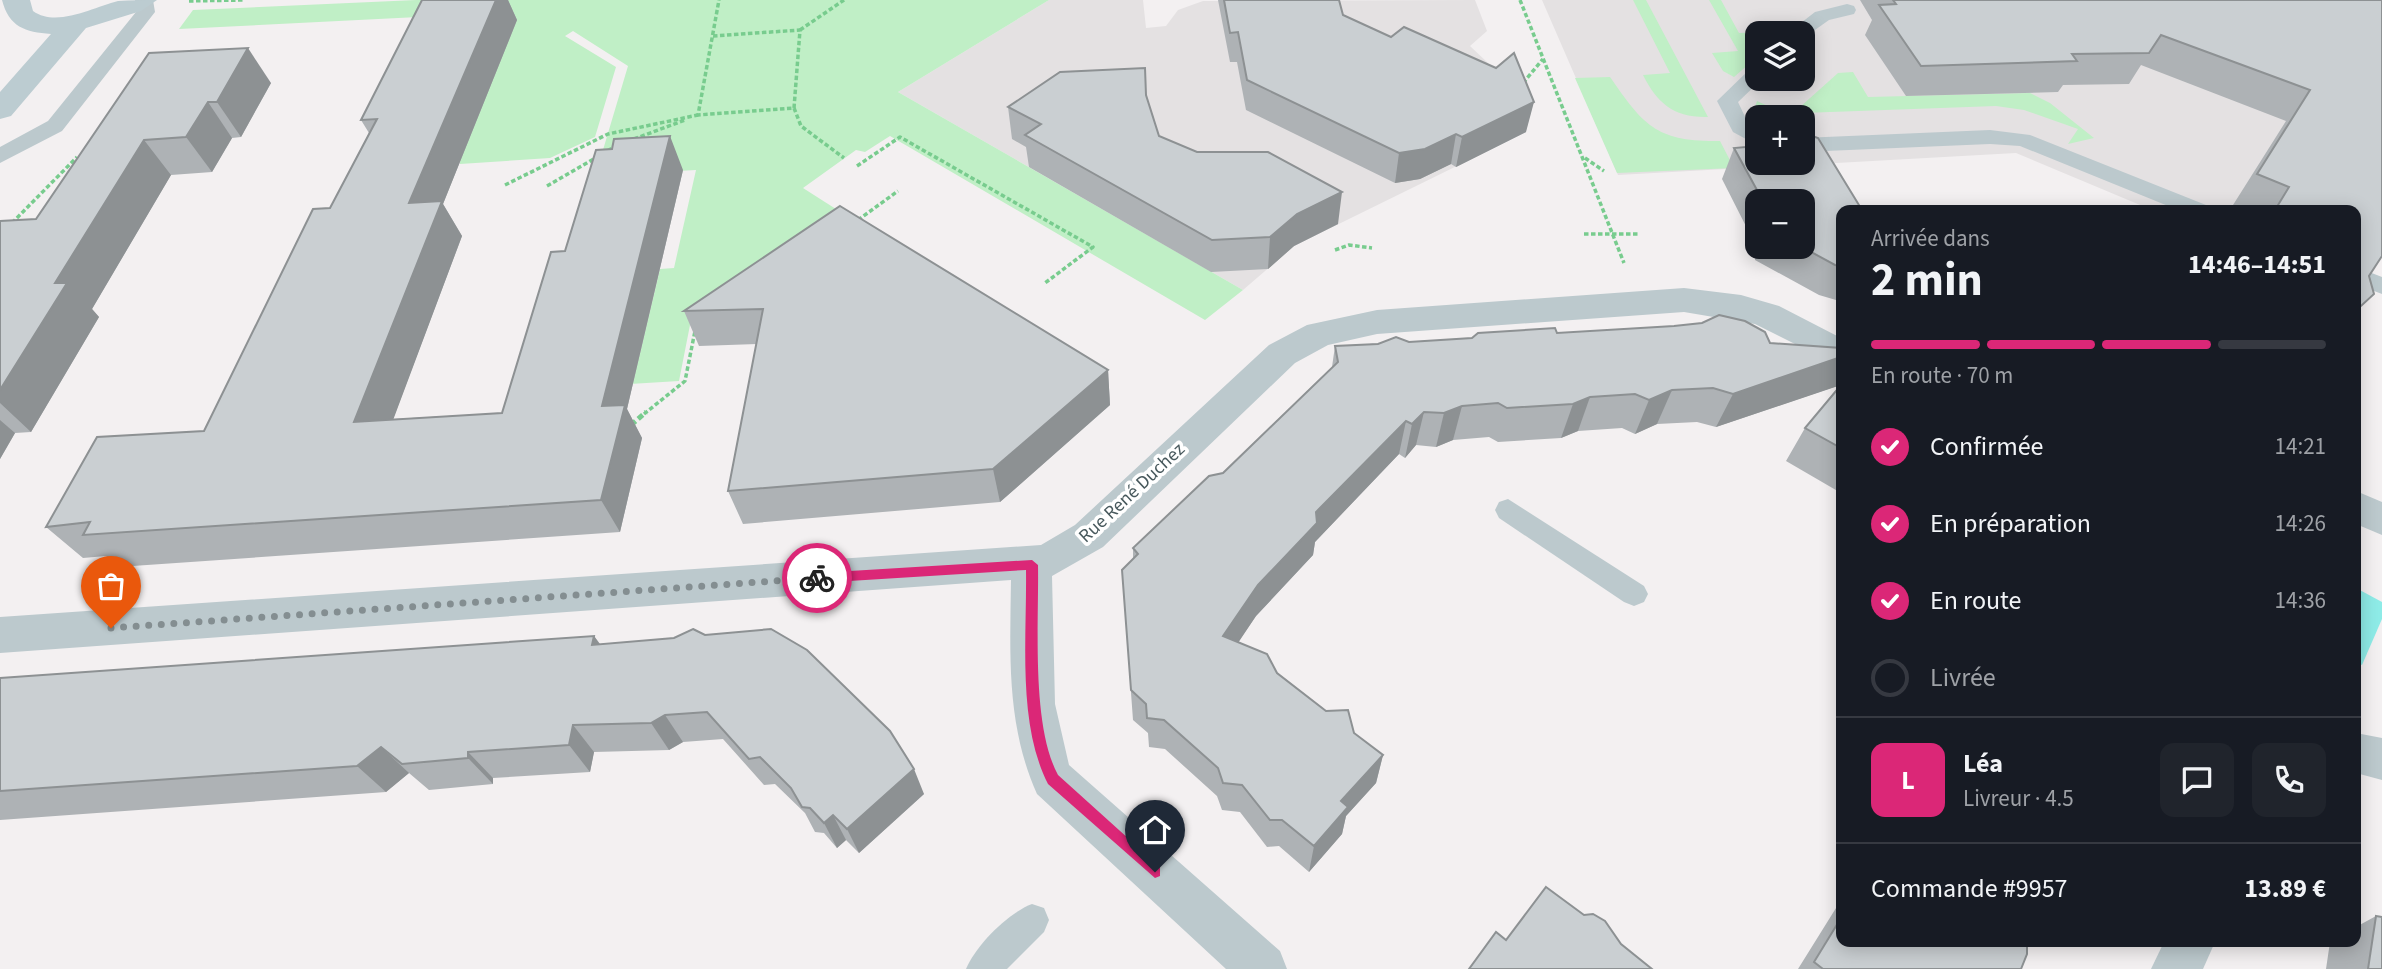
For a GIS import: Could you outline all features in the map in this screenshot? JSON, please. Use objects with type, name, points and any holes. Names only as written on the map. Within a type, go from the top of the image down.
[{"type":"street","points":[[16,0],[16,9],[24,18],[36,23],[75,24],[122,11],[144,0]]},
{"type":"street","points":[[0,110],[75,24]]},
{"type":"street","name":"Rue René Duchez","points":[[0,635],[1032,565],[1048,561],[1089,537],[1261,371],[1282,354],[1319,334],[1377,322],[1684,300],[1741,307],[1767,315],[1836,351]]},
{"type":"street","points":[[1032,565],[1035,720],[1038,747],[1053,779],[1262,969]]},
{"type":"street","points":[[2361,754],[2382,759]]},
{"type":"street","points":[[2176,969],[2188,947]]},
{"type":"lane","points":[[0,156],[55,126],[146,12],[144,0]]},
{"type":"lane","points":[[1815,21],[1822,16],[1847,10]]},
{"type":"lane","points":[[1745,84],[1727,101],[1740,127],[1745,130]]},
{"type":"lane","points":[[1815,144],[1990,137],[2023,139],[2186,205]]},
{"type":"lane","points":[[2361,277],[2382,286]]},
{"type":"lane","points":[[1508,510],[1634,594]]},
{"type":"lane","points":[[983,969],[1032,920]]},
{"type":"path","points":[[189,1],[244,0]]},
{"type":"path","points":[[698,115],[719,0]]},
{"type":"path","points":[[712,36],[800,30],[844,0]]},
{"type":"path","points":[[1520,0],[1640,303]]},
{"type":"path","points":[[800,30],[794,108],[801,126],[844,158]]},
{"type":"path","points":[[1517,89],[1543,58]]},
{"type":"path","points":[[505,185],[608,134],[698,115],[794,108]]},
{"type":"path","points":[[547,186],[603,151],[698,115]]},
{"type":"path","points":[[858,166],[900,137],[1093,247],[1045,283]]},
{"type":"path","points":[[1582,156],[1604,171]]},
{"type":"path","points":[[9,227],[57,181]]},
{"type":"path","points":[[849,226],[898,191]]},
{"type":"path","points":[[1584,234],[1640,234]]},
{"type":"path","points":[[1335,250],[1349,245],[1372,248]]},
{"type":"path","points":[[627,429],[685,381],[695,329]]},
{"type":"shaded area","points":[[1049,0],[1143,0],[1146,28],[1166,26],[1178,10],[1203,1],[1475,0],[1487,31],[1470,46],[1488,63],[1490,72],[1526,132],[1294,246],[1243,290],[898,92]]},
{"type":"shaded area","points":[[1542,0],[2382,0],[2357,205],[2140,205],[2016,153],[1815,164],[1815,105],[1745,105],[1745,168],[1618,175]]},
{"type":"green space","points":[[416,0],[1049,0],[898,92],[1243,290],[1205,320],[890,136],[865,152],[856,150],[803,188],[850,218],[690,325],[679,381],[630,384],[633,382],[660,269],[674,268],[696,170],[641,173],[597,170],[628,66],[573,31],[565,36],[616,67],[595,137],[550,158],[460,164],[455,23],[458,15],[179,29],[193,10]]},
{"type":"green space","points":[[1633,0],[1646,0],[1708,117],[1676,112],[1661,101],[1648,85],[1643,75],[1670,73]]},
{"type":"green space","points":[[1709,0],[1721,0],[1739,33],[1745,33],[1745,67],[1734,77],[1723,71],[1712,53],[1738,51]]},
{"type":"green space","points":[[1853,72],[1868,97],[2030,93],[2050,103],[2094,138],[2068,144],[2078,129],[2024,110],[1996,106],[1815,113],[1815,105],[1802,105],[1838,73]]},
{"type":"green space","points":[[1610,77],[1633,108],[1654,128],[1681,138],[1720,141],[1734,168],[1617,173],[1575,78]]},
{"type":"water","points":[[2361,591],[2382,602],[2382,619],[2362,665]]},
{"type":"building","points":[[422,0],[496,0],[409,203],[442,201],[354,422],[502,413],[551,252],[565,251],[596,150],[612,149],[614,139],[670,136],[602,406],[625,405],[601,500],[83,535],[90,522],[46,527],[97,437],[204,431],[313,209],[330,208],[377,119],[361,120]]},
{"type":"building","points":[[1224,0],[1339,0],[1343,15],[1391,37],[1404,27],[1496,68],[1514,53],[1534,102],[1462,137],[1456,134],[1425,149],[1399,153],[1247,80],[1238,32],[1230,33]]},
{"type":"building","points":[[1893,0],[2382,0],[2382,256],[2369,276],[2374,294],[2361,306],[2361,205],[2278,205],[2289,187],[2257,174],[2310,90],[2161,35],[2149,53],[2072,54],[2077,61],[1921,66],[1879,5],[1896,4]]},
{"type":"building","points":[[248,48],[217,102],[208,102],[186,137],[144,140],[55,283],[67,283],[0,390],[0,221],[36,219],[149,53]]},
{"type":"building","points":[[1145,68],[1146,95],[1159,136],[1197,152],[1268,152],[1342,192],[1297,214],[1270,237],[1212,240],[1025,135],[1041,124],[1008,107],[1060,72]]},
{"type":"building","points":[[1815,137],[1818,138],[1859,205],[1836,205],[1836,265],[1815,254],[1815,189],[1756,189],[1749,175],[1815,175]]},
{"type":"building","points":[[1745,147],[1745,168],[1734,148]]},
{"type":"building","points":[[840,206],[1108,370],[993,469],[728,491],[763,309],[684,311]]},
{"type":"building","points":[[1719,315],[1745,321],[1765,332],[1770,343],[1836,348],[1836,359],[1733,394],[1713,388],[1672,390],[1649,400],[1635,394],[1590,397],[1573,404],[1507,408],[1498,403],[1462,406],[1444,413],[1424,412],[1412,424],[1406,421],[1316,512],[1317,523],[1258,585],[1223,636],[1267,654],[1277,673],[1326,711],[1348,710],[1354,733],[1383,755],[1341,801],[1348,807],[1314,846],[1282,820],[1270,820],[1242,785],[1223,783],[1218,768],[1164,720],[1147,718],[1146,704],[1131,690],[1122,570],[1138,554],[1133,548],[1209,476],[1223,473],[1338,362],[1335,346],[1378,344],[1396,337],[1409,342],[1472,338],[1478,333],[1555,328],[1557,333],[1702,323]]},
{"type":"building","points":[[1836,391],[1836,445],[1805,428]]},
{"type":"building","points":[[693,629],[705,635],[771,629],[807,650],[890,731],[914,769],[847,829],[833,815],[824,823],[810,808],[802,807],[791,788],[760,757],[749,759],[707,712],[665,715],[651,723],[573,725],[569,745],[468,752],[468,758],[402,764],[381,747],[357,766],[0,791],[0,678],[594,636],[592,645],[674,638]]},
{"type":"building","points":[[1546,887],[1584,915],[1593,914],[1605,921],[1621,944],[1652,969],[1469,969],[1496,932],[1506,940]]},
{"type":"building","points":[[2376,916],[2382,917],[2382,969],[2368,969]]},
{"type":"building","points":[[1836,926],[1836,947],[2027,947],[2021,969],[1823,969],[1814,962]]},
{"type":"way so far","points":[[111,628],[817,578]]},
{"type":"route","points":[[817,578],[1032,565],[1035,720],[1038,747],[1053,779],[1155,872]]}]
